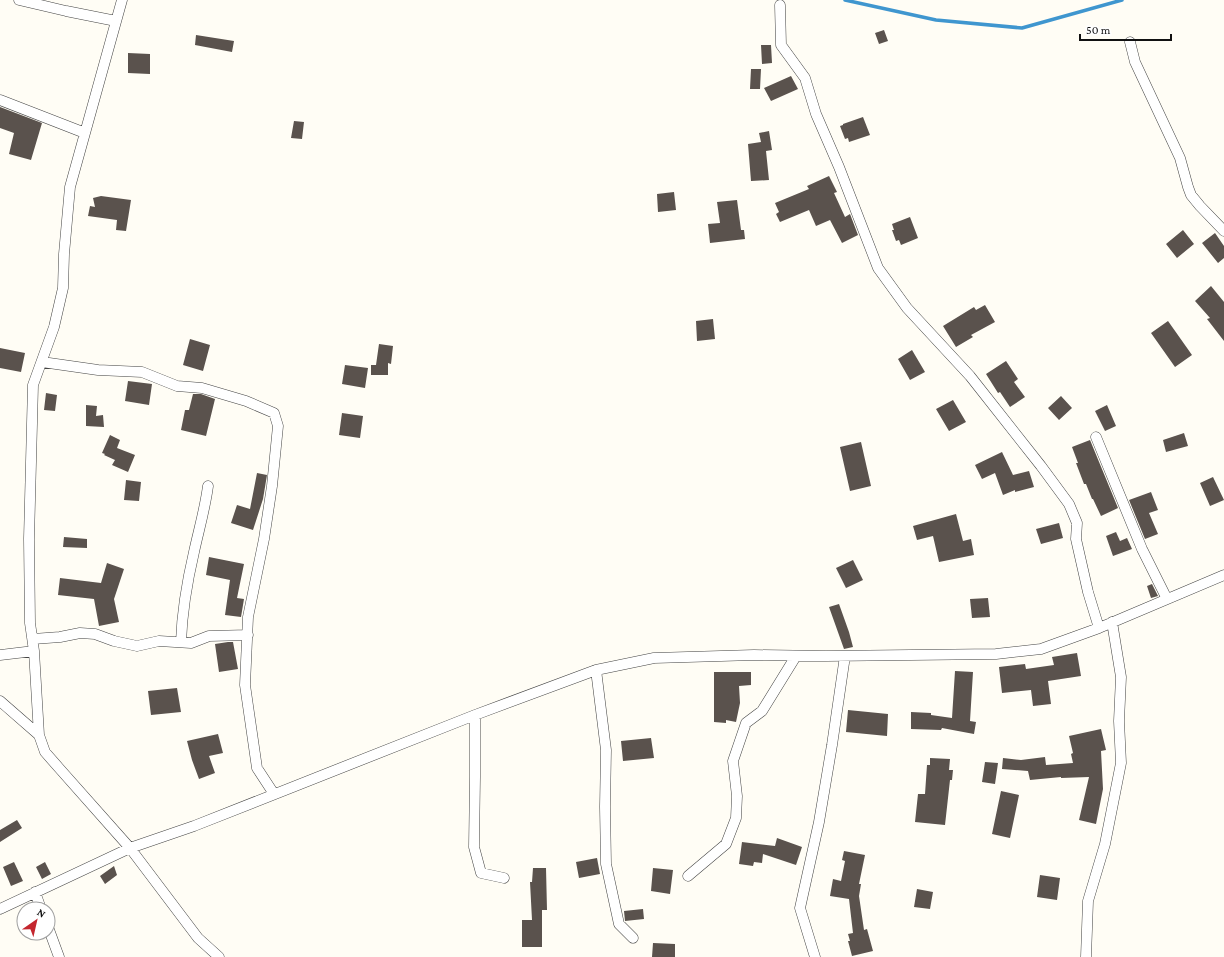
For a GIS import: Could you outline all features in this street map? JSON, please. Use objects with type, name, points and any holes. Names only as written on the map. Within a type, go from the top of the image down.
[{"type":"street","points":[[19,0],[116,21]]},
{"type":"street","points":[[122,0],[70,187],[64,254],[63,288],[54,327],[33,385],[29,539],[30,623],[34,651],[40,735],[45,752],[130,848],[198,938],[219,957]]},
{"type":"street","points":[[780,5],[781,45],[805,78],[816,114],[839,167],[878,268],[907,308],[970,376],[1069,504],[1077,523],[1076,539],[1098,628]]},
{"type":"street","points":[[1130,42],[1135,62],[1180,158],[1191,195],[1224,231]]},
{"type":"street","points":[[0,100],[85,133]]},
{"type":"street","points":[[42,362],[98,370],[142,372],[177,386],[202,388],[246,401],[274,413],[278,426],[272,486],[264,539],[248,617],[245,685],[257,768],[274,794]]},
{"type":"street","points":[[1096,437],[1142,549],[1167,600]]},
{"type":"street","points":[[181,642],[185,597],[194,552],[206,505],[208,486]]},
{"type":"street","points":[[0,909],[130,848],[194,826],[475,715],[596,670],[654,658],[754,655],[845,656],[996,654],[1041,649],[1098,628],[1224,575]]},
{"type":"street","points":[[1086,957],[1088,901],[1105,844],[1121,763],[1119,721],[1121,676],[1112,622]]},
{"type":"street","points":[[32,639],[60,638],[80,633],[96,634],[114,641],[137,646],[159,641],[191,643],[209,636],[248,635]]},
{"type":"street","points":[[0,655],[34,651]]},
{"type":"street","points":[[688,876],[726,844],[736,818],[737,796],[733,761],[746,723],[762,711],[796,656]]},
{"type":"street","points":[[815,957],[800,908],[819,822],[845,656]]},
{"type":"street","points":[[596,670],[606,750],[604,807],[606,864],[619,924],[633,938]]},
{"type":"street","points":[[0,701],[40,735]]},
{"type":"street","points":[[475,715],[476,777],[474,846],[481,873],[504,878]]},
{"type":"street","points":[[35,892],[38,901]]},
{"type":"street","points":[[53,941],[59,957]]},
{"type":"building","points":[[884,30],[888,41],[879,44],[875,33]]},
{"type":"building","points":[[196,35],[234,41],[232,52],[195,45]]},
{"type":"building","points":[[761,45],[771,45],[772,63],[762,64]]},
{"type":"building","points":[[128,53],[150,54],[150,74],[128,73]]},
{"type":"building","points":[[751,69],[761,69],[760,89],[750,89]]},
{"type":"building","points":[[791,76],[798,89],[771,101],[764,88]]},
{"type":"building","points":[[0,107],[42,123],[31,160],[9,154],[14,133],[0,128]]},
{"type":"building","points":[[863,117],[870,135],[849,142],[848,138],[845,139],[840,126]]},
{"type":"building","points":[[294,121],[304,122],[302,139],[291,138]]},
{"type":"building","points":[[769,131],[772,150],[766,151],[769,180],[751,181],[748,144],[761,142],[759,133]]},
{"type":"building","points":[[829,176],[837,192],[834,193],[845,217],[850,214],[858,235],[842,243],[830,220],[816,226],[809,210],[780,222],[776,214],[779,212],[775,203],[809,189],[807,186]]},
{"type":"building","points":[[674,192],[676,210],[658,212],[657,194]]},
{"type":"building","points":[[101,196],[131,200],[126,231],[116,230],[117,220],[88,216],[90,206],[95,207],[93,198]]},
{"type":"building","points":[[737,200],[741,230],[744,230],[745,239],[710,243],[708,224],[720,223],[717,202]]},
{"type":"building","points":[[910,217],[918,238],[901,245],[899,240],[896,241],[892,230],[894,230],[892,224]]},
{"type":"building","points":[[1183,230],[1194,244],[1177,258],[1166,244]]},
{"type":"building","points":[[1215,233],[1224,246],[1224,258],[1218,263],[1202,243]]},
{"type":"building","points":[[1211,286],[1224,302],[1224,341],[1207,319],[1210,318],[1195,301]]},
{"type":"building","points":[[985,305],[995,322],[971,335],[973,337],[956,347],[943,326],[974,307],[976,310]]},
{"type":"building","points":[[713,319],[715,339],[697,341],[696,321]]},
{"type":"building","points":[[1168,321],[1192,355],[1175,367],[1151,333]]},
{"type":"building","points":[[190,339],[210,345],[203,371],[183,365]]},
{"type":"building","points":[[379,344],[393,346],[391,364],[388,363],[388,375],[371,375],[371,365],[376,365]]},
{"type":"building","points":[[0,348],[25,353],[21,372],[0,368]]},
{"type":"building","points":[[912,350],[925,372],[910,380],[898,359]]},
{"type":"building","points":[[1006,361],[1018,379],[1014,382],[1025,397],[1010,407],[1000,392],[998,393],[986,374]]},
{"type":"building","points":[[345,365],[368,368],[365,388],[342,384]]},
{"type":"building","points":[[128,381],[152,384],[149,405],[125,401]]},
{"type":"building","points":[[46,393],[57,395],[55,411],[44,410]]},
{"type":"building","points":[[193,394],[201,394],[215,399],[206,436],[181,430],[185,410],[189,410]]},
{"type":"building","points":[[1061,396],[1072,408],[1059,420],[1048,408]]},
{"type":"building","points":[[953,400],[966,422],[949,431],[936,409]]},
{"type":"building","points":[[86,405],[97,406],[96,416],[103,415],[104,427],[86,426]]},
{"type":"building","points":[[1107,405],[1116,426],[1105,431],[1095,411]]},
{"type":"building","points":[[342,413],[363,416],[360,438],[339,435]]},
{"type":"building","points":[[1184,433],[1188,446],[1166,452],[1163,440]]},
{"type":"building","points":[[110,435],[120,440],[117,448],[135,455],[128,472],[112,465],[115,460],[102,453]]},
{"type":"building","points":[[1090,440],[1118,508],[1101,516],[1086,484],[1084,484],[1072,447]]},
{"type":"building","points":[[861,442],[871,486],[850,491],[840,447]]},
{"type":"building","points":[[1002,452],[1013,475],[1029,471],[1034,487],[1015,492],[1015,490],[1003,495],[995,473],[982,479],[975,465]]},
{"type":"building","points":[[257,473],[267,475],[263,499],[253,530],[231,523],[237,505],[250,509]]},
{"type":"building","points":[[1213,477],[1224,500],[1210,506],[1200,483]]},
{"type":"building","points":[[126,480],[141,482],[139,501],[124,500]]},
{"type":"building","points":[[1151,492],[1158,510],[1149,513],[1158,534],[1145,539],[1129,500]]},
{"type":"building","points":[[956,514],[963,541],[971,539],[974,555],[939,562],[933,536],[917,540],[913,526]]},
{"type":"building","points":[[1059,523],[1063,538],[1041,544],[1036,529]]},
{"type":"building","points":[[1116,532],[1120,541],[1127,538],[1132,549],[1113,556],[1106,536]]},
{"type":"building","points":[[64,537],[87,539],[87,548],[63,547]]},
{"type":"building","points":[[209,557],[244,564],[237,598],[244,599],[241,617],[225,615],[230,580],[206,575]]},
{"type":"building","points":[[853,560],[863,580],[846,588],[836,568]]},
{"type":"building","points":[[107,563],[124,569],[114,599],[119,622],[99,626],[94,599],[58,595],[60,578],[101,583]]},
{"type":"building","points":[[1152,584],[1158,596],[1151,598],[1147,586]]},
{"type":"building","points":[[988,598],[990,617],[972,618],[970,599]]},
{"type":"building","points":[[839,604],[853,647],[844,649],[829,607]]},
{"type":"building","points":[[233,642],[238,669],[219,672],[215,644]]},
{"type":"building","points":[[1077,653],[1081,676],[1048,681],[1051,704],[1033,706],[1031,690],[1002,693],[999,667],[1025,664],[1026,669],[1054,665],[1052,657]]},
{"type":"building","points":[[955,671],[973,672],[970,721],[976,722],[974,734],[942,728],[941,730],[911,729],[911,712],[931,713],[931,715],[952,718]]},
{"type":"building","points":[[714,672],[751,672],[751,685],[739,686],[740,703],[736,722],[726,720],[726,723],[714,722]]},
{"type":"building","points":[[177,688],[181,712],[151,715],[148,691]]},
{"type":"building","points":[[848,710],[888,714],[887,736],[846,732]]},
{"type":"building","points":[[1101,729],[1106,750],[1101,751],[1103,789],[1096,824],[1079,820],[1089,777],[1061,777],[1030,780],[1028,771],[1002,769],[1003,758],[1021,760],[1045,757],[1046,765],[1073,763],[1071,754],[1073,753],[1069,736]]},
{"type":"building","points":[[218,734],[223,753],[209,756],[215,773],[199,779],[187,741]]},
{"type":"building","points":[[651,738],[654,758],[623,761],[621,741]]},
{"type":"building","points":[[930,758],[950,759],[949,770],[953,770],[952,780],[950,780],[945,825],[915,822],[918,794],[925,794],[927,765],[930,765]]},
{"type":"building","points":[[985,762],[998,763],[995,784],[982,782]]},
{"type":"building","points":[[1001,791],[1019,795],[1010,838],[992,834]]},
{"type":"building","points":[[17,820],[22,828],[0,842],[0,830]]},
{"type":"building","points":[[777,838],[802,847],[796,865],[763,854],[762,863],[754,862],[753,866],[739,864],[742,842],[775,846]]},
{"type":"building","points":[[844,851],[865,855],[859,884],[861,884],[859,896],[864,930],[867,929],[873,951],[852,956],[848,941],[850,941],[848,934],[853,933],[849,899],[830,896],[833,879],[841,881],[845,861],[842,860]]},
{"type":"building","points":[[597,858],[600,874],[579,878],[576,862]]},
{"type":"building","points":[[14,862],[23,881],[11,886],[3,867]]},
{"type":"building","points":[[45,862],[51,874],[42,879],[36,867]]},
{"type":"building","points":[[114,866],[117,875],[105,884],[100,876]]},
{"type":"building","points":[[533,868],[546,868],[547,910],[542,910],[542,947],[522,947],[522,920],[532,920],[530,882],[532,882]]},
{"type":"building","points":[[653,868],[673,870],[670,894],[651,891]]},
{"type":"building","points":[[1040,875],[1060,878],[1057,900],[1037,897]]},
{"type":"building","points":[[917,889],[933,892],[930,909],[914,907]]},
{"type":"building","points":[[643,909],[644,919],[625,921],[624,911]]},
{"type":"building","points":[[653,943],[675,944],[675,957],[652,957]]},
{"type":"waterway","points":[[845,0],[936,20],[1022,28],[1122,0]]}]
